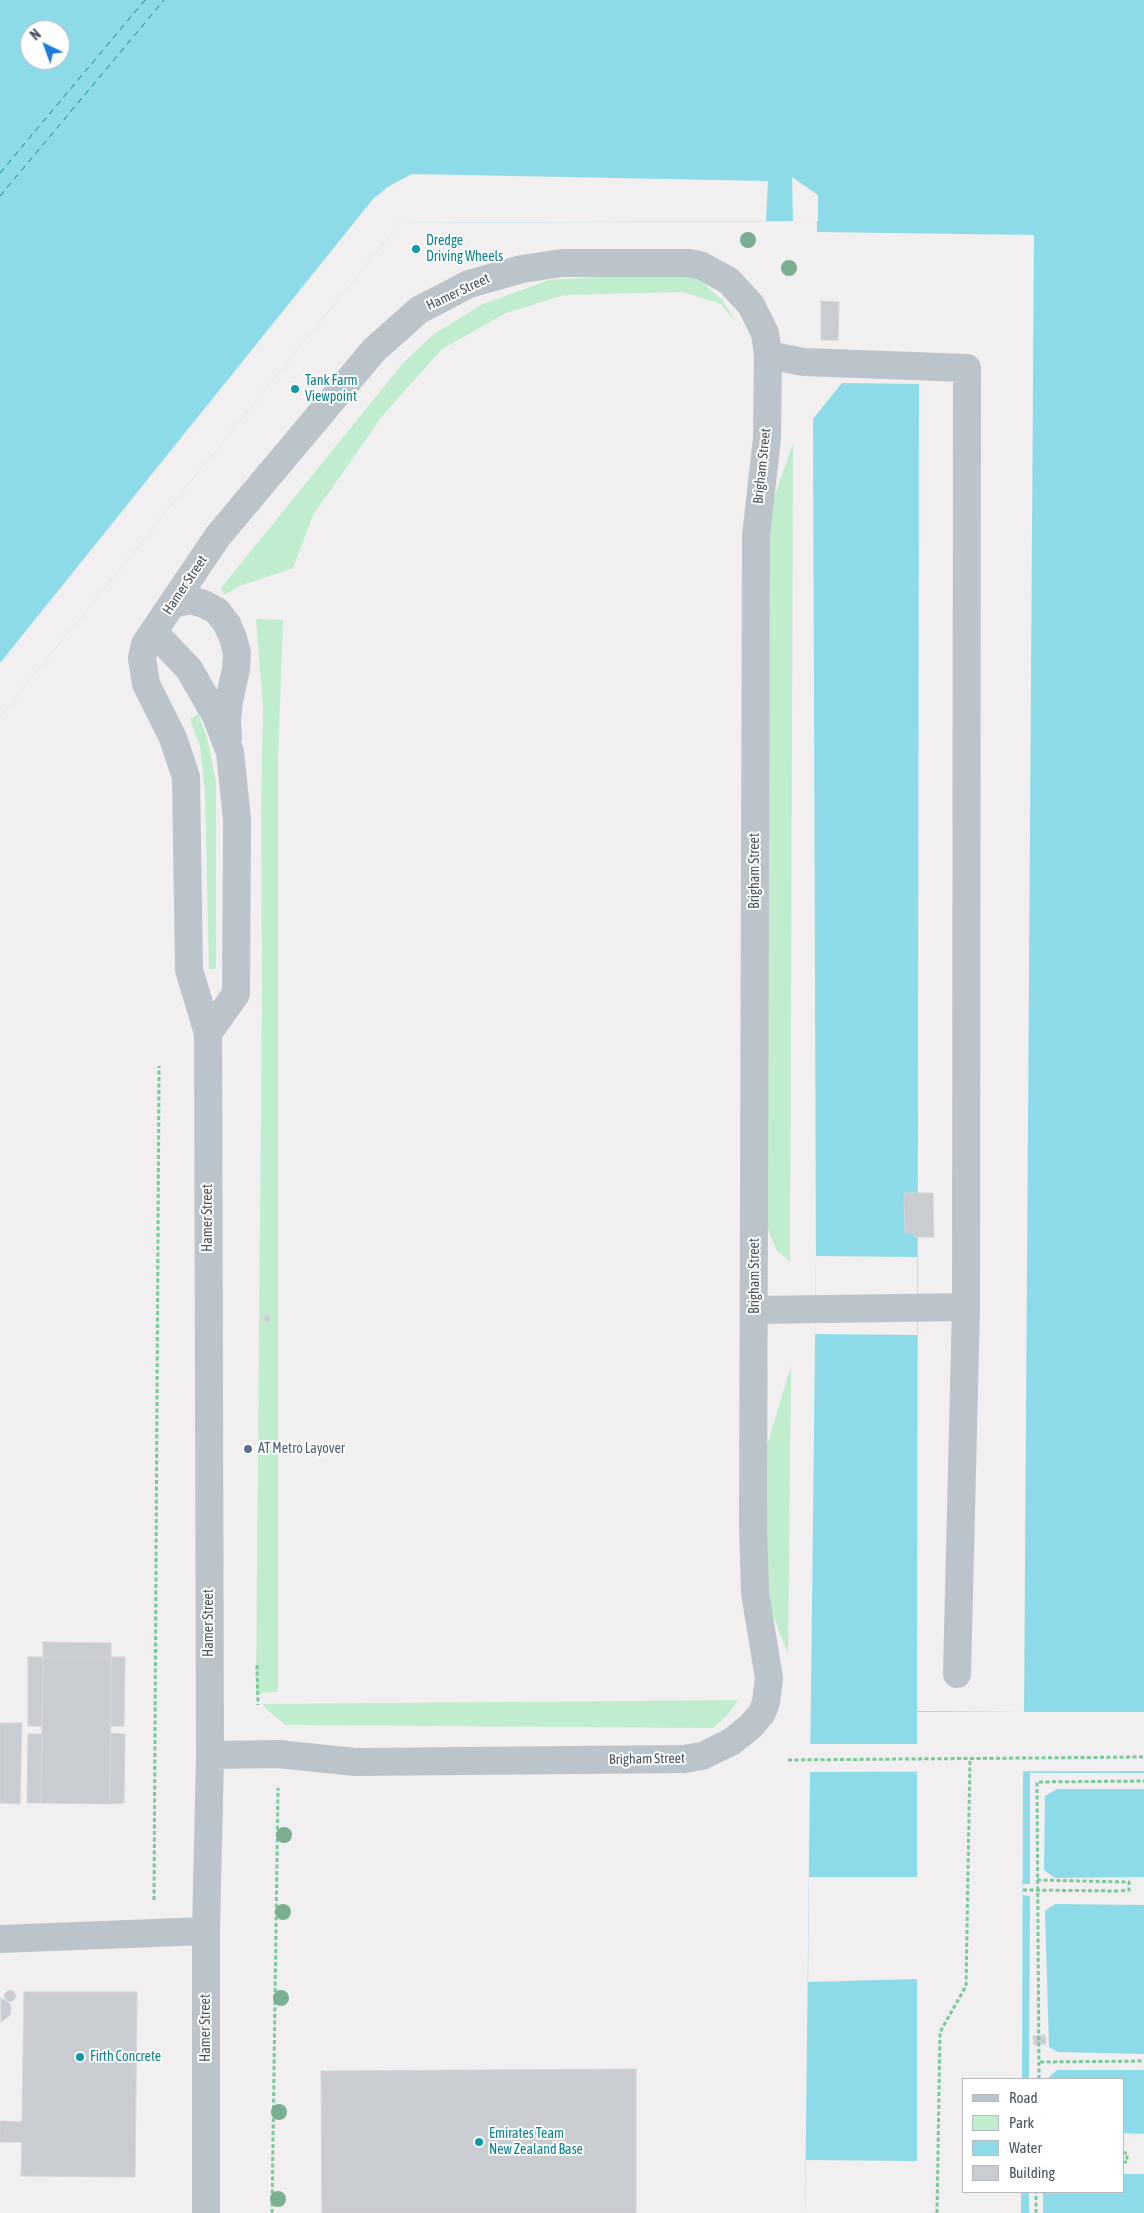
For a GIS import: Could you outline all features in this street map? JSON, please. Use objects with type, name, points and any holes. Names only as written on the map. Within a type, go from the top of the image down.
[{"type":"street","name":"Hamer Street","points":[[206,2213],[206,1931],[210,1755],[208,1033],[189,970],[186,777],[173,738],[152,699],[142,670],[145,644],[218,536],[374,350],[399,326],[441,297],[492,276],[522,268],[562,263],[689,263],[716,272],[729,281]]},
{"type":"street","name":"Brigham Street","points":[[210,1755],[278,1754],[354,1762],[684,1759],[702,1756],[720,1749],[751,1726],[762,1713],[766,1702],[769,1678],[758,1611],[754,1562],[756,536],[767,438],[768,355],[765,333],[759,318],[752,305],[729,281]]},
{"type":"street","points":[[768,355],[804,362],[967,368],[966,1307],[957,1674]]},
{"type":"street","points":[[173,604],[190,600],[204,604],[217,611],[227,624],[233,638],[236,653],[236,668],[227,720],[237,819],[236,994],[208,1033]]},
{"type":"street","points":[[154,632],[189,669],[216,716],[230,752]]},
{"type":"street","points":[[755,1310],[966,1307]]},
{"type":"street","points":[[0,1939],[206,1931]]},
{"type":"path","points":[[154,1908],[159,1066]]},
{"type":"path","points":[[257,1666],[258,1704]]},
{"type":"path","points":[[272,2213],[278,1754]]},
{"type":"path","points":[[788,1760],[1144,1757]]},
{"type":"path","points":[[937,2213],[940,2032],[966,1986],[970,1758]]},
{"type":"path","points":[[1039,2078],[1037,1782],[1144,1781]]},
{"type":"path","points":[[1023,1890],[1129,1890],[1128,1882],[1037,1880]]},
{"type":"path","points":[[1040,2062],[1144,2061]]},
{"type":"path","points":[[1124,2153],[1127,2153],[1127,2162],[1124,2162]]},
{"type":"path","points":[[1036,2193],[1036,2213]]},
{"type":"green space","points":[[679,272],[702,282],[723,301],[735,321],[721,304],[682,292],[564,295],[506,313],[442,349],[383,415],[313,515],[293,568],[239,586],[224,595],[221,588],[404,362],[434,334],[483,304],[549,280]]},
{"type":"green space","points":[[793,443],[790,1261],[777,1251],[767,1227],[769,512]]},
{"type":"green space","points":[[256,619],[283,620],[278,759],[278,1692],[256,1693],[263,707]]},
{"type":"green space","points":[[198,714],[207,738],[216,782],[216,969],[209,969],[205,791],[200,747],[190,719]]},
{"type":"green space","points":[[791,1366],[788,1654],[765,1594],[766,1449]]},
{"type":"green space","points":[[738,1700],[728,1714],[713,1728],[286,1725],[267,1710],[263,1704]]},
{"type":"water","points":[[0,0],[1144,0],[1144,2213],[1021,2213],[1021,2193],[1124,2193],[1124,2078],[1022,2078],[1023,1770],[917,1771],[917,2213],[805,2213],[816,1256],[813,419],[842,383],[919,384],[917,1711],[1024,1712],[1034,235],[817,232],[817,221],[400,223],[0,717]]},
{"type":"pier","points":[[412,174],[768,181],[766,221],[400,223],[0,717],[0,663],[373,199],[389,186]]},
{"type":"pier","points":[[792,177],[818,195],[818,221],[793,221]]},
{"type":"pier","points":[[816,1256],[917,1257],[917,1335],[815,1334]]},
{"type":"pier","points":[[917,1712],[1144,1712],[1144,1771],[810,1772],[810,1744],[917,1744]]},
{"type":"pier","points":[[1030,1773],[1144,1773],[1144,1789],[1057,1789],[1045,1796],[1044,1870],[1055,1878],[1144,1877],[1144,1905],[1055,1904],[1045,1911],[1049,2047],[1058,2052],[1144,2054],[1144,2070],[1057,2070],[1048,2078],[1029,2078],[1030,1896],[1023,1895],[1023,1884],[1030,1884]]},
{"type":"pier","points":[[809,1877],[917,1877],[917,1979],[808,1982]]},
{"type":"pier","points":[[1124,2133],[1144,2134],[1144,2174],[1124,2174]]},
{"type":"pier","points":[[806,2160],[917,2161],[917,2213],[805,2213]]},
{"type":"pier","points":[[1029,2193],[1043,2193],[1043,2213],[1029,2213]]},
{"type":"building","points":[[821,301],[839,302],[838,340],[821,340]]},
{"type":"building","points":[[904,1193],[933,1193],[934,1237],[915,1237],[914,1233],[905,1233]]},
{"type":"building","points":[[264,1315],[269,1315],[270,1321],[264,1321]]},
{"type":"building","points":[[43,1642],[111,1643],[111,1657],[43,1657]]},
{"type":"building","points":[[28,1657],[43,1657],[42,1726],[28,1726]]},
{"type":"building","points":[[43,1657],[111,1657],[110,1804],[41,1803]]},
{"type":"building","points":[[111,1657],[125,1657],[124,1726],[111,1726]]},
{"type":"building","points":[[0,1723],[22,1723],[20,1804],[0,1803]]},
{"type":"building","points":[[110,1733],[125,1734],[124,1803],[110,1804]]},
{"type":"building","points":[[28,1734],[42,1734],[41,1803],[27,1803]]},
{"type":"building","points":[[10,1990],[16,1996],[10,2002],[4,1996]]},
{"type":"building","name":"Firth Concrete","points":[[24,1992],[137,1992],[135,2177],[21,2176],[22,2142],[0,2142],[0,2121],[22,2122]]},
{"type":"building","points":[[1,1998],[10,2004],[11,2008],[10,2015],[1,2022]]},
{"type":"building","points":[[1045,2035],[1046,2044],[1034,2045],[1033,2036]]},
{"type":"building","name":"Emirates Team New Zealand Base","points":[[636,2069],[636,2213],[322,2213],[321,2071]]},
{"type":"ferry route","points":[[0,173],[145,0]]},
{"type":"ferry route","points":[[0,196],[164,0]]},
{"type":"place","name":"Dredge Driving Wheels","points":[[416,249]]},
{"type":"place","name":"Tank Farm Viewpoint","points":[[295,389]]},
{"type":"place","name":"AT Metro Layover","points":[[248,1449]]},
{"type":"place","name":"Firth Concrete","points":[[80,2057]]},
{"type":"place","name":"Emirates Team New Zealand Base","points":[[479,2142]]}]
